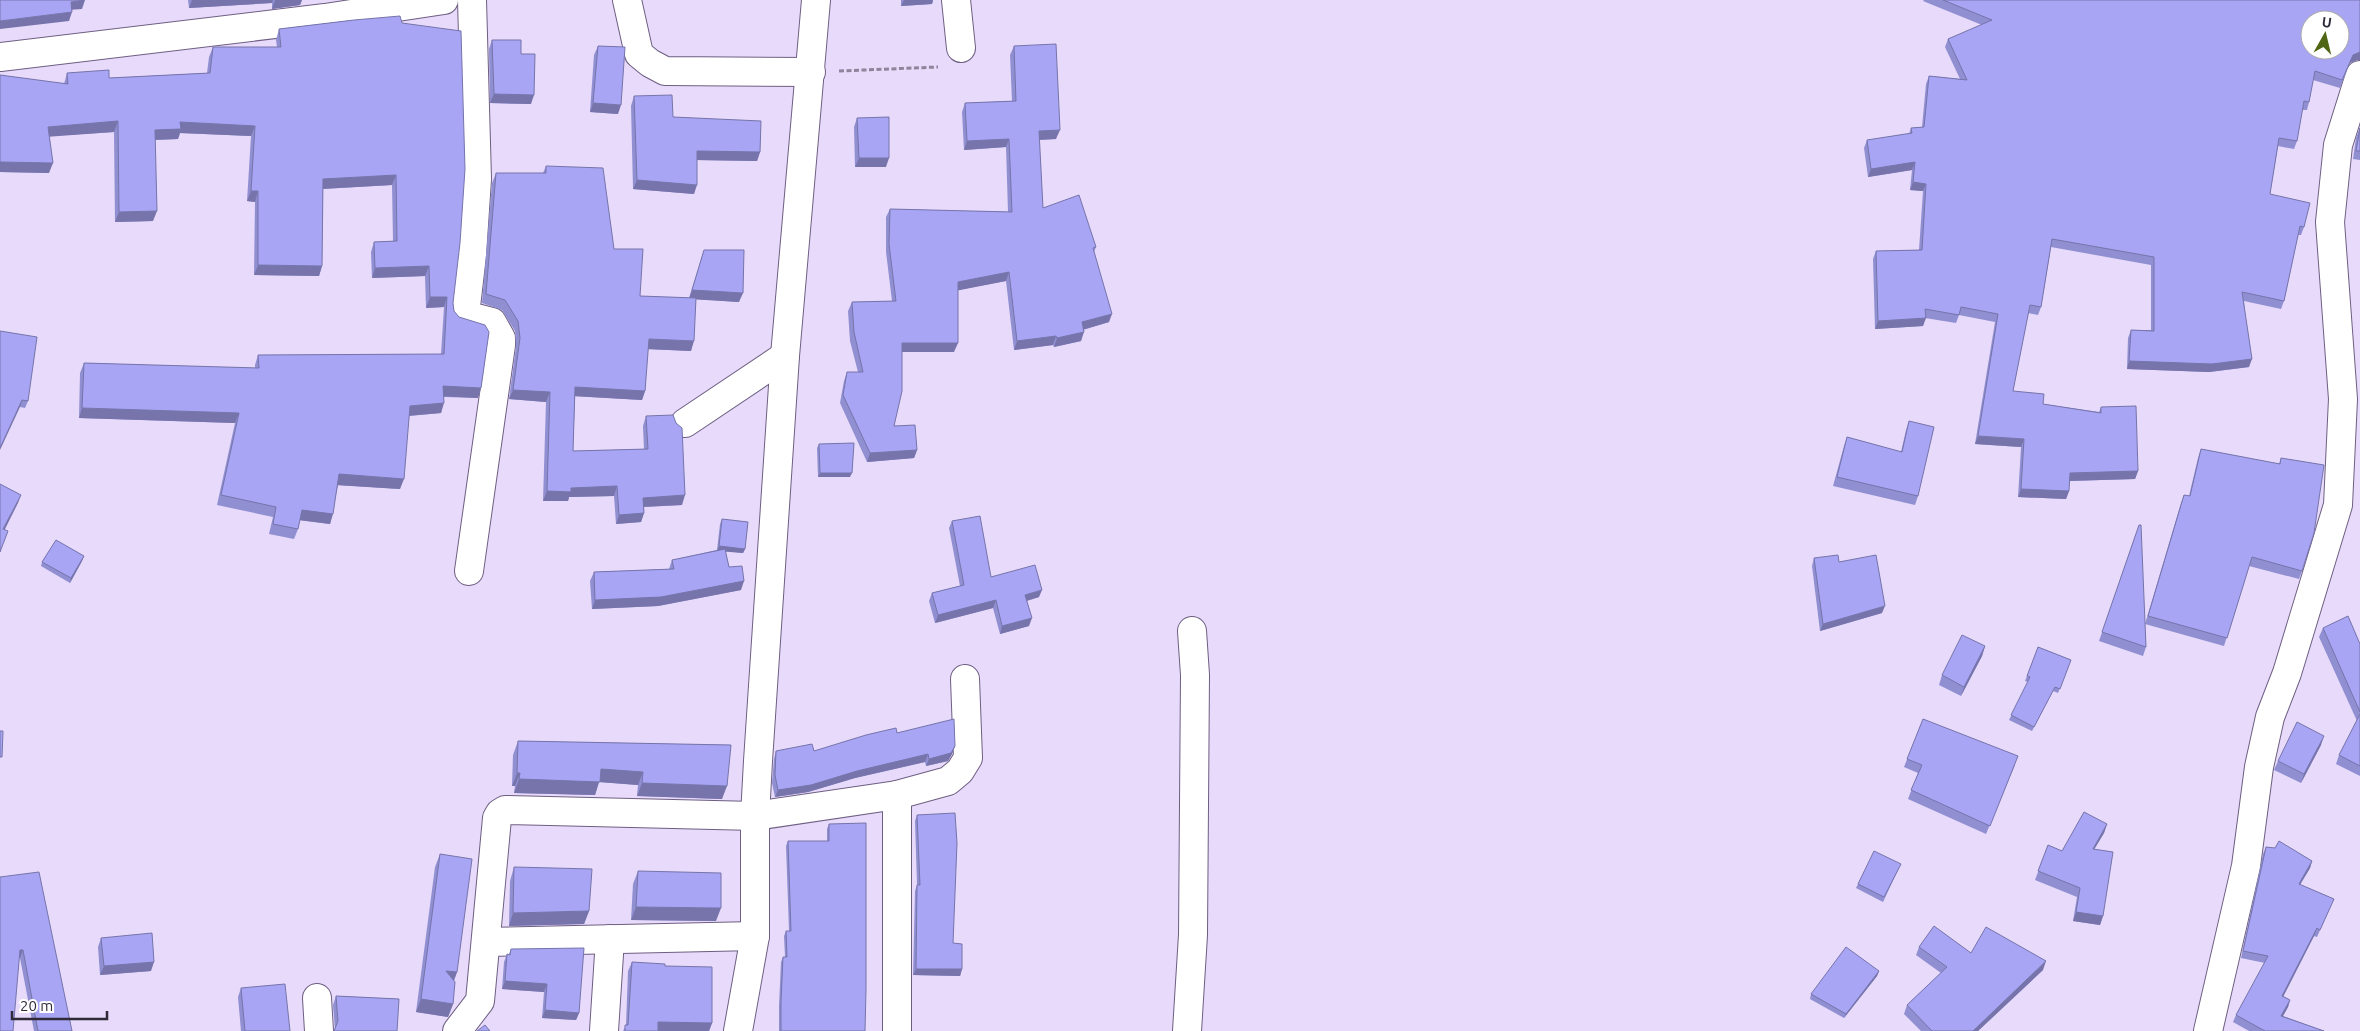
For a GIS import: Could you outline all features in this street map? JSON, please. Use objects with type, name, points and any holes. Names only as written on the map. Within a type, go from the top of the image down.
[{"type":"street","points":[[0,57],[324,9],[444,0]]},
{"type":"street","points":[[470,571],[501,345],[501,338],[492,322],[465,315],[472,255],[477,179],[472,0]]},
{"type":"street","points":[[627,0],[639,54],[650,63],[665,70],[811,72]]},
{"type":"street","points":[[738,1031],[755,936],[755,816],[785,356],[816,0]]},
{"type":"street","points":[[956,0],[961,48]]},
{"type":"street","points":[[2208,1031],[2246,866],[2259,767],[2270,717],[2287,673],[2338,505],[2343,399],[2330,222],[2338,145],[2360,75]]},
{"type":"street","points":[[685,423],[785,356]]},
{"type":"street","points":[[1187,1031],[1193,935],[1195,675],[1192,631]]},
{"type":"street","points":[[457,1031],[480,1001],[497,818],[500,813],[505,810],[755,816],[898,795],[948,781],[960,771],[968,758],[965,679]]},
{"type":"street","points":[[897,1031],[898,795]]},
{"type":"street","points":[[486,942],[755,936]]},
{"type":"street","points":[[604,1031],[610,939]]},
{"type":"street","points":[[317,998],[319,1031]]},
{"type":"path","points":[[811,72],[942,67],[956,59],[961,48]]},
{"type":"building","points":[[0,0],[85,0],[71,2],[72,12],[0,21]]},
{"type":"building","points":[[1943,0],[2360,0],[2360,52],[2353,55],[2342,80],[2315,71],[2309,102],[2304,101],[2297,141],[2279,138],[2270,194],[2310,203],[2304,227],[2300,226],[2284,301],[2242,292],[2252,359],[2212,364],[2129,361],[2131,330],[2154,331],[2154,257],[2052,239],[2041,307],[2030,305],[2013,391],[2044,394],[2043,404],[2101,413],[2101,407],[2136,406],[2138,471],[2070,473],[2069,491],[2021,489],[2024,439],[1978,436],[1998,314],[1961,307],[1959,315],[1925,309],[1926,318],[1878,321],[1876,251],[1922,250],[1926,184],[1913,182],[1915,162],[1871,169],[1867,140],[1912,133],[1911,128],[1924,127],[1929,76],[1967,80],[1948,39],[1992,20]]},
{"type":"building","points":[[400,16],[402,23],[461,31],[465,169],[460,243],[453,303],[454,311],[459,317],[485,325],[489,332],[481,388],[443,386],[444,403],[410,406],[404,479],[339,474],[333,514],[302,510],[298,529],[273,524],[276,507],[221,495],[239,413],[82,408],[84,363],[259,368],[258,355],[444,354],[447,297],[430,297],[429,266],[375,268],[374,242],[397,241],[396,175],[323,179],[322,266],[258,265],[258,191],[251,191],[255,126],[180,122],[181,129],[155,130],[157,211],[119,212],[118,121],[48,127],[53,163],[0,162],[0,75],[68,84],[67,73],[109,70],[109,78],[210,73],[213,47],[281,47],[279,29]]},
{"type":"building","points":[[492,40],[521,40],[521,54],[535,54],[534,95],[494,94]]},
{"type":"building","points":[[1056,44],[1060,130],[1039,131],[1043,208],[1079,195],[1096,247],[1093,248],[1112,314],[1082,322],[1084,332],[1057,338],[1056,336],[1017,341],[1009,272],[958,282],[958,343],[902,343],[902,391],[894,426],[915,425],[917,450],[870,453],[843,395],[847,372],[863,372],[854,332],[852,302],[896,301],[889,244],[890,209],[1012,212],[1009,139],[967,141],[965,103],[1016,101],[1014,46]]},
{"type":"building","points":[[598,46],[625,47],[621,105],[593,103]]},
{"type":"building","points":[[672,95],[673,117],[761,121],[760,152],[697,151],[697,185],[637,180],[634,96]]},
{"type":"building","points":[[889,117],[889,158],[859,158],[857,118]]},
{"type":"building","points":[[2360,128],[2360,151],[2356,151]]},
{"type":"building","points":[[546,166],[603,168],[614,249],[643,249],[640,296],[696,298],[694,341],[649,339],[645,391],[575,387],[573,451],[648,449],[646,416],[673,415],[676,423],[682,428],[685,495],[643,498],[644,513],[619,515],[617,486],[571,488],[571,492],[547,491],[550,392],[513,390],[520,338],[518,321],[505,300],[486,294],[496,173],[546,173]]},
{"type":"building","points":[[704,250],[744,250],[743,293],[692,290]]},
{"type":"building","points":[[0,331],[37,337],[28,401],[22,400],[0,448]]},
{"type":"building","points":[[1909,421],[1934,427],[1918,496],[1837,477],[1847,437],[1902,452]]},
{"type":"building","points":[[854,443],[852,473],[820,473],[819,444]]},
{"type":"building","points":[[2201,449],[2280,464],[2281,458],[2324,465],[2314,533],[2302,571],[2252,557],[2227,638],[2148,616],[2184,495],[2190,496]]},
{"type":"building","points":[[0,484],[21,495],[3,529],[8,531],[0,552]]},
{"type":"building","points":[[980,516],[991,577],[1035,565],[1042,590],[1025,595],[1032,618],[1002,626],[996,600],[938,615],[932,593],[964,585],[952,521]]},
{"type":"building","points":[[722,519],[748,522],[745,549],[719,546]]},
{"type":"building","points":[[2139,525],[2141,525],[2146,647],[2102,632]]},
{"type":"building","points":[[56,540],[84,556],[71,578],[42,562]]},
{"type":"building","points":[[725,549],[729,567],[742,566],[744,581],[661,597],[595,600],[594,572],[674,569],[672,560]]},
{"type":"building","points":[[1838,555],[1839,562],[1876,555],[1885,606],[1823,624],[1814,558]]},
{"type":"building","points":[[2348,616],[2360,644],[2360,712],[2323,628]]},
{"type":"building","points":[[1962,635],[1985,646],[1964,687],[1942,675]]},
{"type":"building","points":[[2038,647],[2071,660],[2060,689],[2055,687],[2034,727],[2011,715],[2030,677],[2027,676]]},
{"type":"building","points":[[2360,714],[2360,766],[2339,755]]},
{"type":"building","points":[[954,719],[955,746],[951,753],[929,759],[928,754],[857,771],[811,785],[778,790],[775,775],[776,751],[812,744],[814,751],[896,728],[897,733]]},
{"type":"building","points":[[1923,719],[2018,756],[1990,826],[1911,790],[1922,765],[1907,759]]},
{"type":"building","points":[[2297,722],[2324,736],[2304,774],[2278,761]]},
{"type":"building","points":[[0,731],[3,731],[2,757],[0,757]]},
{"type":"building","points":[[518,741],[731,745],[727,786],[642,783],[643,772],[601,769],[600,782],[519,779],[520,773],[517,773]]},
{"type":"building","points":[[2084,812],[2107,824],[2093,849],[2113,852],[2103,916],[2076,912],[2080,888],[2038,871],[2048,845],[2062,851]]},
{"type":"building","points":[[955,813],[957,843],[953,943],[962,944],[962,969],[916,969],[917,885],[920,885],[917,815]]},
{"type":"building","points":[[866,823],[865,1031],[781,1031],[783,957],[787,957],[786,931],[791,931],[788,841],[829,841],[829,824]]},
{"type":"building","points":[[2279,841],[2312,861],[2299,884],[2334,899],[2320,930],[2317,928],[2282,996],[2290,1000],[2281,1016],[2324,1031],[2265,1031],[2236,1015],[2268,956],[2243,951],[2266,847],[2275,848]]},
{"type":"building","points":[[1874,851],[1901,864],[1884,897],[1858,884]]},
{"type":"building","points":[[440,854],[472,859],[457,972],[446,971],[455,982],[453,1004],[421,999]]},
{"type":"building","points":[[514,867],[592,869],[589,911],[513,913]]},
{"type":"building","points":[[638,871],[721,873],[721,908],[636,907]]},
{"type":"building","points":[[39,872],[72,1031],[38,1031],[23,950],[20,950],[13,1031],[0,1031],[0,877]]},
{"type":"building","points":[[1934,926],[1971,953],[1986,927],[2046,961],[1973,1031],[1932,1031],[1907,1005],[1947,967],[1919,947]]},
{"type":"building","points":[[152,933],[154,962],[104,966],[101,938]]},
{"type":"building","points":[[1846,947],[1879,971],[1846,1014],[1811,994]]},
{"type":"building","points":[[584,948],[579,1013],[545,1010],[547,984],[505,981],[507,954],[510,955],[511,949]]},
{"type":"building","points":[[632,962],[665,964],[665,966],[712,967],[712,1023],[658,1022],[658,1031],[625,1031],[625,1025],[628,1025]]},
{"type":"building","points":[[285,984],[290,1031],[245,1031],[241,988]]},
{"type":"building","points":[[336,996],[399,999],[397,1031],[334,1031],[338,1021]]},
{"type":"building","points":[[485,1025],[490,1031],[477,1031]]}]
